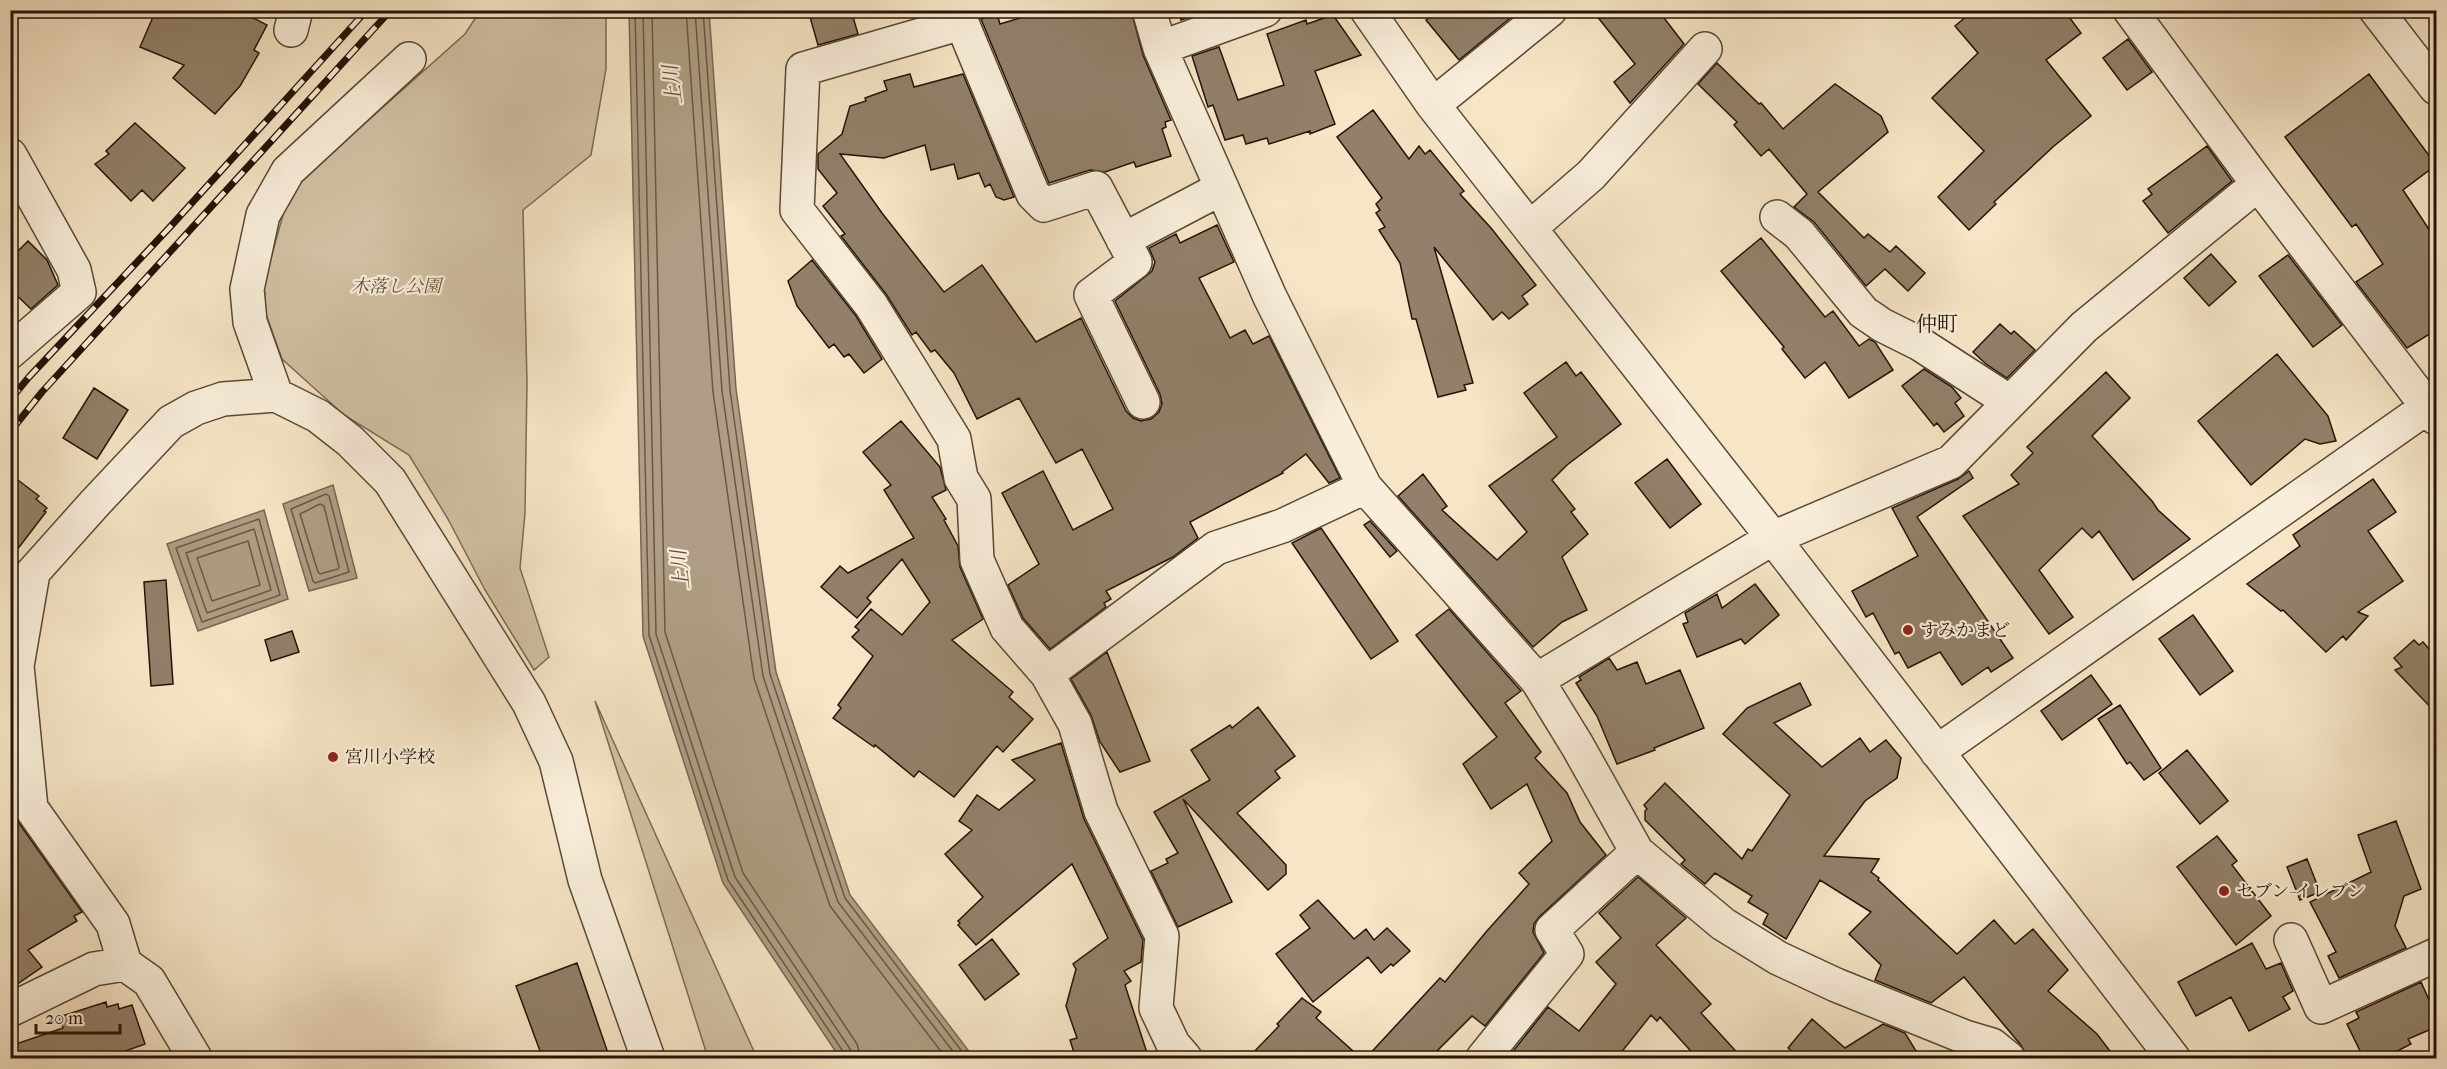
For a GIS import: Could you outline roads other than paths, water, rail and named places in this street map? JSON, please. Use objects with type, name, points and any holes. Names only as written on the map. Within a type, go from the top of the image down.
[{"type":"street","points":[[1149,10],[1160,48],[1270,297],[1365,487],[1537,680],[1577,744],[1636,852],[1723,924],[1778,958],[1959,1048],[1992,1045],[2008,1059]]},
{"type":"street","points":[[1160,48],[1265,10]]},
{"type":"street","points":[[1367,10],[1433,105],[1773,538],[2173,1059]]},
{"type":"street","points":[[1433,105],[1550,10]]},
{"type":"street","points":[[1937,752],[2434,409],[2258,184],[2130,10]]},
{"type":"street","points":[[2376,10],[2436,88]]},
{"type":"street","points":[[1143,402],[1090,295],[1135,262],[1096,188],[1044,205],[1033,194],[962,23],[803,69],[797,210],[872,305],[954,439],[961,478],[974,500],[977,560],[1007,628],[1047,674],[1075,724],[1101,811],[1162,936],[1156,1008],[1173,1044],[1185,1059]]},
{"type":"street","points":[[1530,228],[1591,175],[1705,49]]},
{"type":"street","points":[[276,395],[250,322],[247,289],[263,215],[288,171],[409,59]]},
{"type":"street","points":[[10,155],[74,270],[79,292],[10,352]]},
{"type":"street","points":[[1537,680],[1773,538],[1951,462],[2084,327],[2258,184]]},
{"type":"street","points":[[1123,240],[1222,188]]},
{"type":"street","points":[[1777,217],[1799,234],[1863,312],[1882,325],[1920,344],[2010,402]]},
{"type":"street","points":[[10,598],[88,510],[171,422],[196,408],[223,399],[276,395],[326,422],[350,441],[390,482],[528,703],[556,761],[585,880],[648,1059]]},
{"type":"street","points":[[1047,674],[1215,548],[1282,526],[1365,487]]},
{"type":"street","points":[[33,573],[17,666],[31,808],[112,924],[125,964],[149,981],[195,1059]]},
{"type":"street","points":[[1483,1059],[1567,954],[1552,930],[1636,852]]},
{"type":"street","points":[[2291,940],[2321,1007],[2436,955]]},
{"type":"street","points":[[10,1010],[94,969],[125,964]]},
{"type":"water","name":"上川","points":[[629,11],[709,11],[736,389],[776,672],[850,895],[974,1058],[840,1058],[723,883],[643,636]]},
{"type":"water","points":[[333,485],[357,578],[309,591],[283,504]]},
{"type":"water","points":[[264,510],[288,599],[198,631],[167,544]]},
{"type":"railway","points":[[10,400],[367,10]]},
{"type":"railway","points":[[10,432],[42,392],[391,10]]},
{"type":"place","name":"すみかまど","points":[[1908,630]]},
{"type":"place","name":"宮川小学校","points":[[333,757]]},
{"type":"place","name":"セブン-イレブン","points":[[2224,891]]},
{"type":"district","name":"仲町","points":[[1937,324]]},
{"type":"park label","name":"木落し公園","points":[[396,286]]}]
